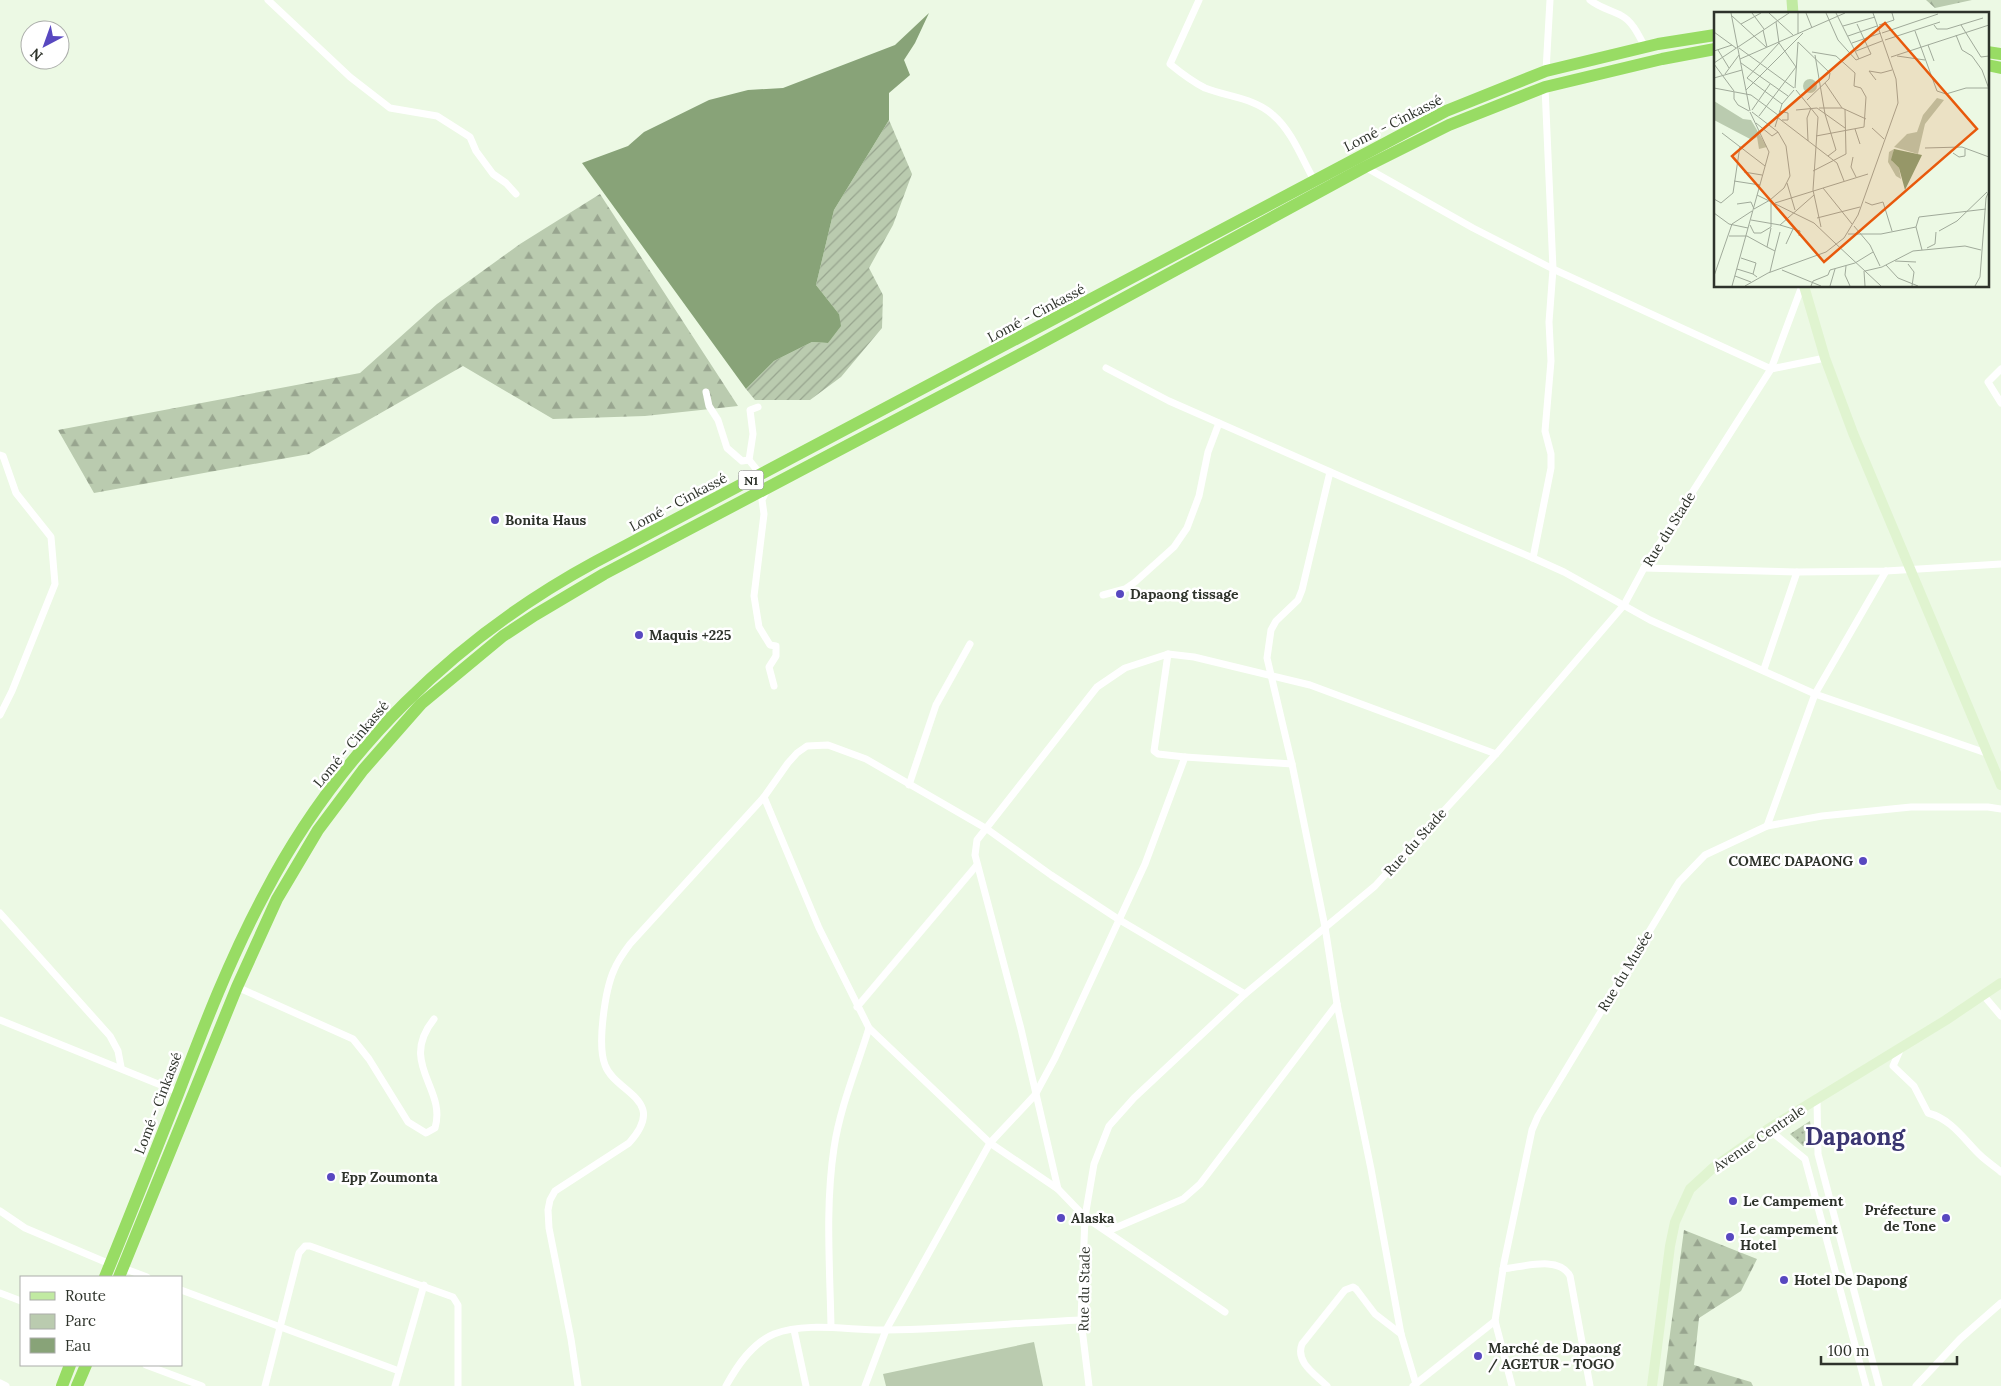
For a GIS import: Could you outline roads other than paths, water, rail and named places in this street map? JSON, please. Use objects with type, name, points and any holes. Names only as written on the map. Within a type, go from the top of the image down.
[{"type":"highway","name":"Lomé - Cinkassé","points":[[121,1273],[237,987],[277,899],[318,830],[363,770],[421,704],[496,642],[535,615],[597,578],[1034,347],[1361,162],[1446,111],[1546,71],[1645,47],[1714,35]]},
{"type":"highway","name":"Lomé - Cinkassé","points":[[105,1276],[222,980],[285,857],[307,823],[352,762],[411,695],[496,624],[561,581],[1314,180],[1545,87],[1654,61],[1714,49]]},
{"type":"highway","points":[[1988,52],[2001,54]]},
{"type":"highway","points":[[1988,65],[2001,68]]},
{"type":"highway","points":[[411,695],[421,704]]},
{"type":"highway","points":[[151,1163],[163,1168]]},
{"type":"highway","points":[[62,1386],[70,1366]]},
{"type":"highway","points":[[78,1386],[86,1366]]},
{"type":"main road","points":[[1804,288],[1824,358],[1853,433],[2001,785]]},
{"type":"main road","name":"Avenue Centrale","points":[[1652,1386],[1670,1246],[1683,1201],[1690,1189],[1714,1167],[1768,1129],[1984,996],[2001,983]]},
{"type":"street","points":[[268,0],[350,76],[390,108],[437,116],[470,137],[476,152],[493,174],[506,183],[516,194]]},
{"type":"street","points":[[1199,0],[1170,64],[1204,87],[1238,100],[1256,103],[1274,115],[1285,127],[1314,180]]},
{"type":"street","points":[[1546,71],[1550,0]]},
{"type":"street","points":[[1590,0],[1597,6],[1623,16],[1635,30],[1645,47]]},
{"type":"street","points":[[1533,558],[1551,468],[1551,454],[1545,431],[1551,361],[1549,322],[1553,269],[1545,87]]},
{"type":"street","points":[[1361,162],[1474,228],[1553,269],[1771,369],[1824,358]]},
{"type":"street","name":"Rue du Stade","points":[[1089,1386],[1081,1320],[1086,1217],[1094,1164],[1109,1126],[1134,1098],[1245,994],[1375,886],[1496,754],[1624,605],[1644,568],[1771,369],[1802,288]]},
{"type":"street","points":[[1106,368],[1148,392],[1219,424],[1533,558],[1679,634],[1764,669],[1815,694],[1989,754]]},
{"type":"street","points":[[2001,369],[1988,382],[2001,403]]},
{"type":"street","points":[[706,392],[709,406],[718,420],[727,448],[742,461],[749,460]]},
{"type":"street","points":[[758,406],[750,410],[753,434],[749,460],[761,475]]},
{"type":"street","points":[[1103,595],[1125,589],[1135,582],[1174,547],[1187,528],[1199,496],[1208,452],[1219,424]]},
{"type":"street","points":[[0,455],[3,456],[16,493],[51,537],[55,584],[12,691],[0,715]]},
{"type":"street","points":[[1330,472],[1302,590],[1298,600],[1276,621],[1270,630],[1267,658],[1273,676],[1292,764],[1402,1334],[1415,1385],[1495,1321]]},
{"type":"street","points":[[768,487],[762,500],[764,514],[754,596],[759,627],[770,646],[776,646],[776,656],[769,667],[774,686]]},
{"type":"street","points":[[1644,568],[1797,572],[1886,571],[2001,564]]},
{"type":"street","points":[[1767,826],[1815,694],[1886,571]]},
{"type":"street","points":[[1764,669],[1797,572]]},
{"type":"street","points":[[909,785],[936,705],[954,668],[970,644]]},
{"type":"street","points":[[1168,654],[1154,747],[1158,754],[1292,764]]},
{"type":"street","points":[[1058,1189],[1020,1030],[977,865],[975,846],[986,829],[1097,687],[1120,671],[1168,654],[1194,657],[1310,685],[1496,754]]},
{"type":"street","points":[[578,1386],[571,1339],[549,1228],[548,1210],[550,1200],[555,1191],[629,1143],[638,1132],[643,1121],[638,1102],[631,1091],[610,1074],[605,1066],[602,1053],[602,1037],[613,971],[620,957],[630,944],[764,797],[797,753],[806,746],[816,744],[843,749],[866,759],[986,829],[1118,919],[1245,994]]},
{"type":"street","points":[[865,1386],[886,1330],[990,1143],[1035,1095],[1061,1045],[1145,864],[1185,757]]},
{"type":"street","points":[[764,797],[819,928],[869,1028],[990,1143],[1058,1189],[1086,1217],[1225,1312]]},
{"type":"street","name":"Rue du Musée","points":[[1512,1386],[1495,1321],[1503,1269],[1527,1148],[1538,1116],[1679,882],[1705,855],[1767,826],[1832,815],[1911,807],[1988,807],[2001,809]]},
{"type":"street","points":[[857,1006],[977,865]]},
{"type":"street","points":[[0,913],[104,1028],[114,1043],[121,1067]]},
{"type":"street","points":[[237,987],[353,1039],[363,1049],[408,1122],[426,1133],[435,1128],[437,1116],[420,1051],[426,1030],[434,1019]]},
{"type":"street","points":[[1984,996],[2001,1016]]},
{"type":"street","points":[[1108,1231],[1175,1203],[1195,1189],[1337,1004]]},
{"type":"street","points":[[0,1020],[121,1067],[178,1092]]},
{"type":"street","points":[[831,1328],[829,1223],[832,1166],[838,1128],[869,1028]]},
{"type":"street","points":[[1902,1045],[1893,1066],[1914,1086],[1928,1113],[1939,1116],[1957,1130],[1980,1155],[2001,1172]]},
{"type":"street","points":[[1817,1099],[1818,1154],[1879,1386]]},
{"type":"street","points":[[1768,1129],[1805,1159],[1866,1386]]},
{"type":"street","points":[[0,1211],[25,1228],[110,1264]]},
{"type":"street","points":[[265,1386],[299,1253],[305,1246],[450,1294],[456,1300],[458,1386]]},
{"type":"street","points":[[1503,1269],[1554,1264],[1567,1270],[1570,1276],[1590,1386]]},
{"type":"street","points":[[121,1273],[140,1276]]},
{"type":"street","points":[[395,1386],[424,1285]]},
{"type":"street","points":[[1327,1386],[1302,1361],[1299,1351],[1302,1344],[1345,1290],[1353,1287],[1356,1289],[1375,1314],[1402,1334]]},
{"type":"street","points":[[182,1290],[399,1371]]},
{"type":"street","points":[[0,1293],[20,1301]]},
{"type":"street","points":[[1916,1386],[1960,1339],[2001,1303]]},
{"type":"street","points":[[726,1386],[738,1366],[762,1341],[784,1331],[831,1328],[886,1330],[1081,1320]]},
{"type":"street","points":[[794,1330],[806,1386]]},
{"type":"street","points":[[1860,1363],[1872,1360]]},
{"type":"street","points":[[149,1366],[202,1386]]},
{"type":"street","points":[[0,1383],[6,1386]]},
{"type":"water","points":[[929,13],[915,43],[904,60],[910,75],[889,93],[889,120],[834,210],[816,285],[839,314],[841,326],[828,343],[812,342],[774,361],[746,389],[582,163],[628,146],[644,132],[709,100],[748,90],[783,88],[895,45]]},
{"type":"place","name":"Bonita Haus","points":[[495,520]]},
{"type":"place","name":"Dapaong tissage","points":[[1120,594]]},
{"type":"place","name":"Maquis +225","points":[[639,635]]},
{"type":"place","name":"COMEC DAPAONG","points":[[1863,861]]},
{"type":"place","name":"Epp Zoumonta","points":[[331,1177]]},
{"type":"place","name":"Le Campement","points":[[1733,1201]]},
{"type":"place","name":"Alaska","points":[[1061,1218]]},
{"type":"place","name":"Préfecture de Tone","points":[[1946,1218]]},
{"type":"place","name":"Le campement Hotel","points":[[1730,1237]]},
{"type":"place","name":"Hotel De Dapong","points":[[1784,1280]]},
{"type":"place","name":"Marché de Dapaong / AGETUR - TOGO","points":[[1478,1356]]},
{"type":"district","name":"Dapaong","points":[[1855,1136]]}]
